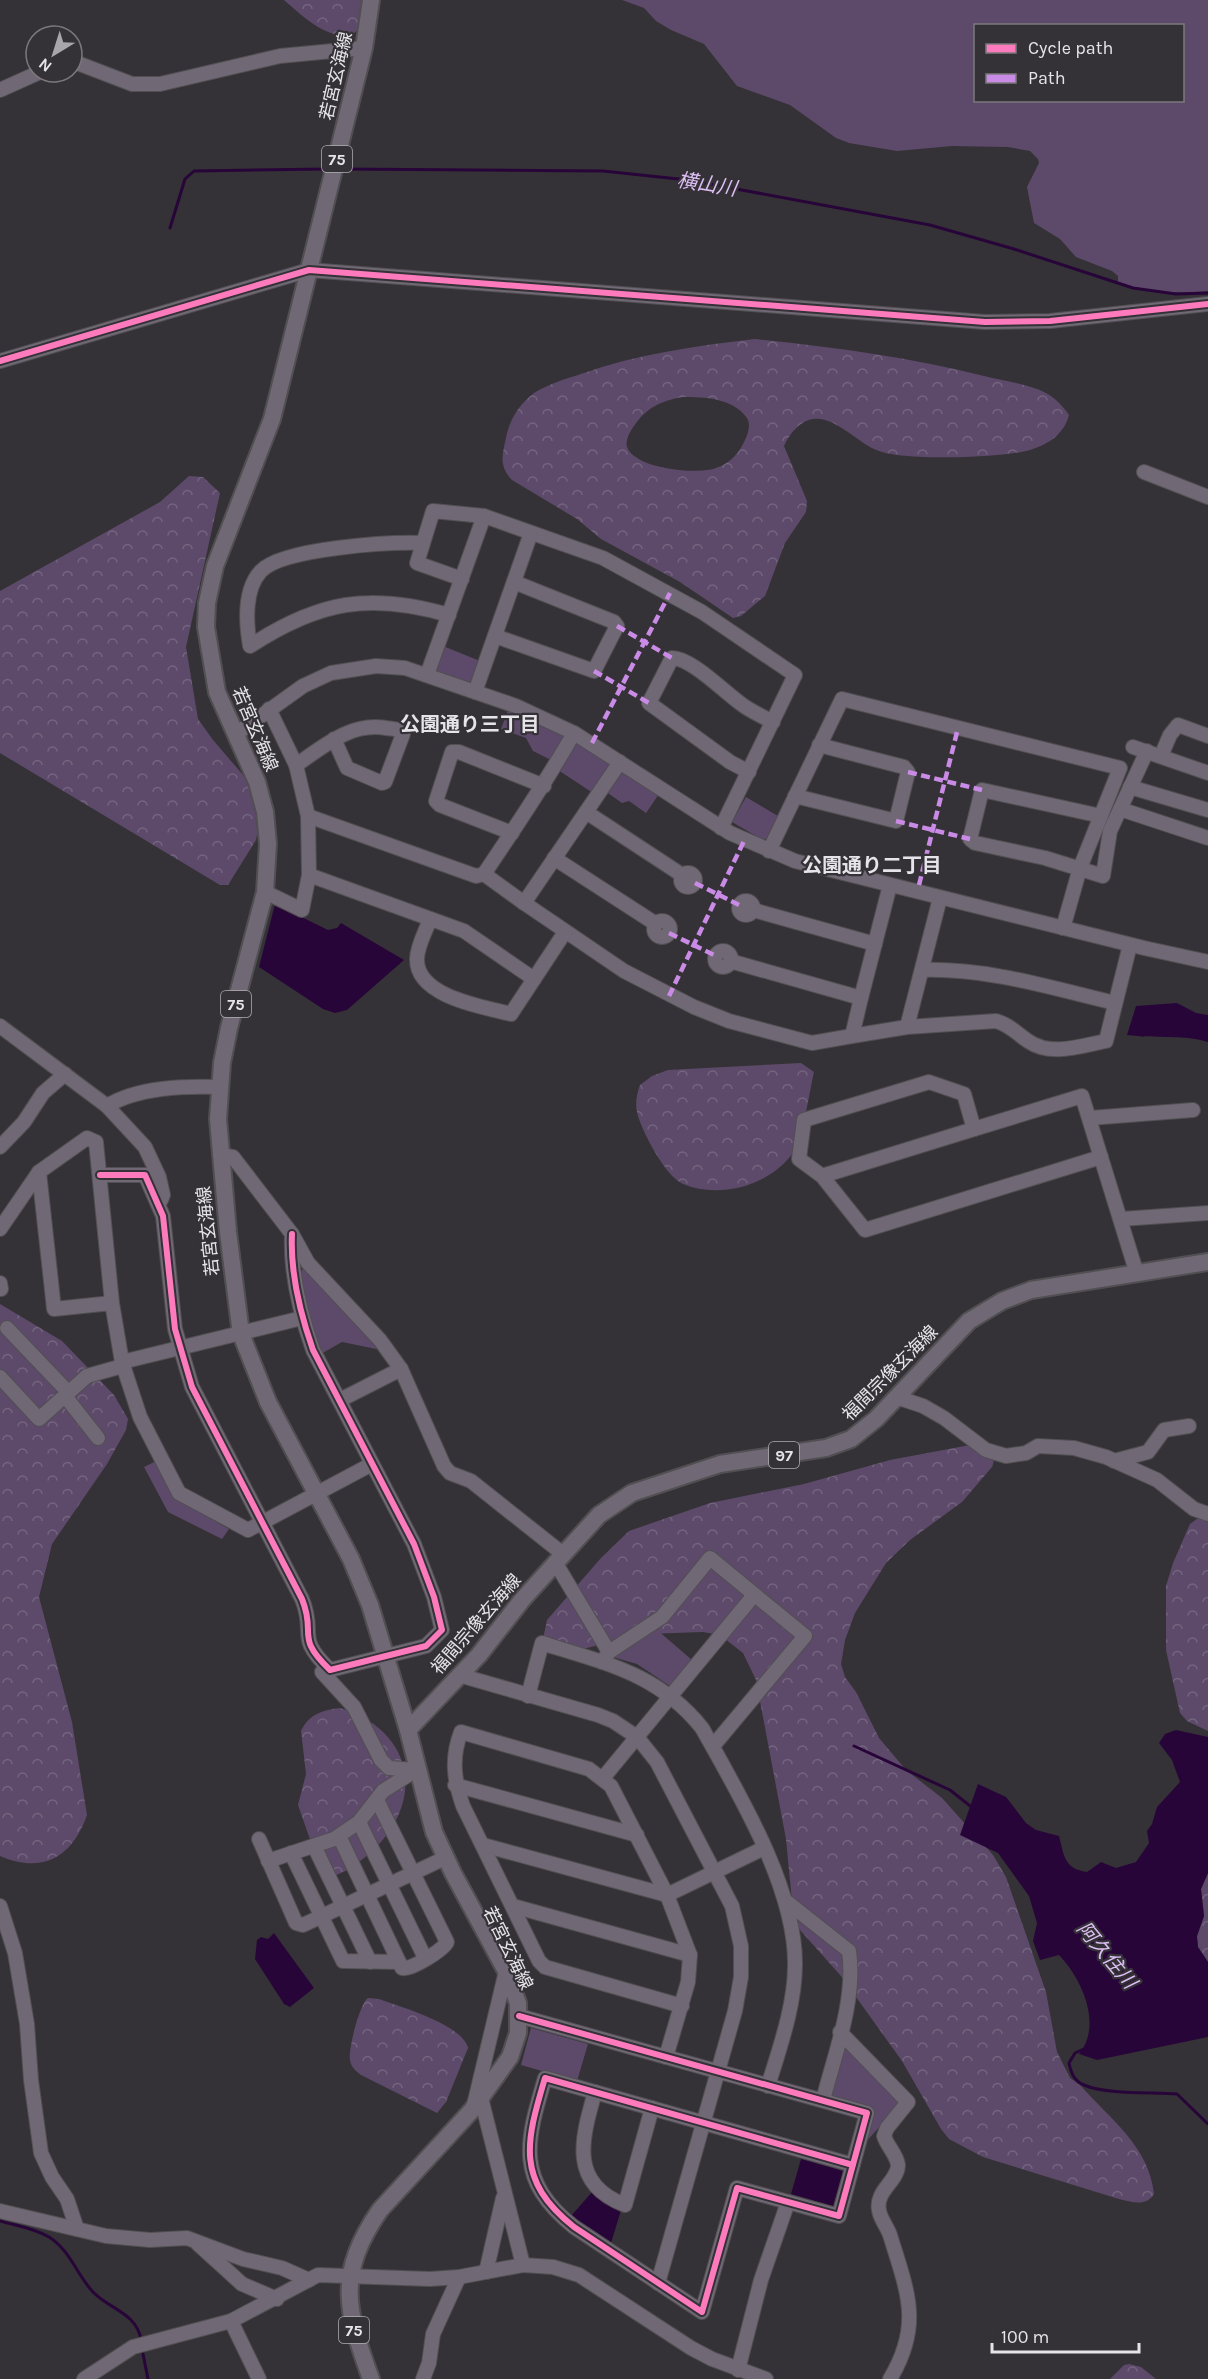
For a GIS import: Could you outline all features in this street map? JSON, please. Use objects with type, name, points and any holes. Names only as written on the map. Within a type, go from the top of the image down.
[{"type":"main road","name":"若宮玄海線","points":[[370,0],[364,48],[272,419],[222,546],[209,586],[206,627],[210,662],[217,692],[249,760],[265,812],[268,844],[265,892],[229,1028],[219,1087],[220,1155],[241,1334],[259,1381],[351,1559],[370,1605],[386,1657],[408,1730],[430,1821],[445,1858],[506,1971],[518,2003],[518,2033],[510,2057],[477,2104],[380,2210],[360,2245],[349,2278],[349,2308],[370,2379]]},
{"type":"main road","name":"福間宗像玄海線","points":[[408,1730],[599,1515],[632,1493],[720,1464],[840,1444],[860,1432],[957,1333],[988,1308],[1031,1290],[1208,1263]]},
{"type":"street","points":[[84,66],[132,84],[160,84],[280,56],[364,48]]},
{"type":"street","points":[[0,90],[24,79]]},
{"type":"street","points":[[0,361],[309,270],[985,322],[1050,321],[1208,304]]},
{"type":"street","points":[[1144,472],[1208,496]]},
{"type":"street","points":[[462,579],[417,563],[433,511],[484,516],[603,558],[662,588],[702,612],[795,675],[721,828]]},
{"type":"street","points":[[427,675],[484,516]]},
{"type":"street","points":[[475,692],[531,533]]},
{"type":"street","points":[[422,543],[391,542],[350,547],[282,558],[270,563],[261,571],[252,586],[248,615],[250,646],[296,618],[337,605],[387,601],[416,605],[449,615]]},
{"type":"street","points":[[495,636],[594,671],[617,626],[614,622],[582,608],[514,582]]},
{"type":"street","points":[[749,772],[730,762],[649,704],[672,658],[678,658],[744,706],[773,722]]},
{"type":"street","points":[[236,734],[303,686],[346,669],[390,667],[427,675],[516,706],[574,733],[721,828],[795,861],[1130,945],[1208,962]]},
{"type":"street","points":[[769,851],[842,699],[1119,768],[1080,868],[1063,928]]},
{"type":"street","points":[[265,892],[302,910],[309,875],[308,816],[296,765],[269,709]]},
{"type":"street","points":[[1161,756],[1170,735],[1178,725],[1208,736]]},
{"type":"street","points":[[296,765],[334,739],[353,730],[379,727],[399,730],[403,734],[385,782],[382,783],[347,768],[334,739]]},
{"type":"street","points":[[308,816],[476,876],[484,874],[544,786],[574,733]]},
{"type":"street","points":[[795,796],[896,821],[908,772],[904,767],[819,745]]},
{"type":"street","points":[[1101,816],[982,790],[970,839],[975,843],[1080,868],[1103,876],[1110,831],[1131,787],[1140,749],[1208,773]]},
{"type":"street","points":[[512,832],[440,805],[436,801],[452,752],[469,755],[544,786]]},
{"type":"street","points":[[524,903],[620,762]]},
{"type":"street","points":[[1131,787],[1208,810]]},
{"type":"street","points":[[1120,809],[1208,838]]},
{"type":"street","points":[[586,812],[682,875]]},
{"type":"street","points":[[554,858],[656,924]]},
{"type":"street","points":[[484,874],[624,971],[669,996],[729,1021],[812,1043],[907,1026],[996,1021],[1007,1024],[1037,1046],[1061,1050],[1106,1041],[1130,945]]},
{"type":"street","points":[[309,875],[464,931],[534,979]]},
{"type":"street","points":[[852,1036],[890,885]]},
{"type":"street","points":[[907,1026],[940,898]]},
{"type":"street","points":[[753,910],[875,944]]},
{"type":"street","points":[[430,919],[416,961],[420,972],[442,994],[453,1000],[511,1014],[565,932]]},
{"type":"street","points":[[730,962],[861,998]]},
{"type":"street","points":[[922,970],[971,970],[1006,976],[1115,1003]]},
{"type":"street","points":[[0,1026],[107,1106],[146,1147],[159,1177],[163,1195],[159,1203]]},
{"type":"street","points":[[0,1147],[24,1122],[43,1093],[65,1074]]},
{"type":"street","points":[[974,1129],[964,1094],[929,1082],[804,1120],[799,1159],[822,1176],[865,1230],[1101,1157]]},
{"type":"street","points":[[107,1106],[117,1100],[153,1091],[195,1086],[219,1087]]},
{"type":"street","points":[[822,1176],[1082,1096],[1137,1274]]},
{"type":"street","points":[[1089,1118],[1193,1110]]},
{"type":"street","points":[[0,1229],[39,1172],[87,1138],[96,1142],[112,1303],[122,1362],[140,1417],[178,1493],[238,1527],[248,1530],[372,1464]]},
{"type":"street","points":[[220,1155],[233,1157],[292,1234],[308,1263],[380,1340],[401,1369],[437,1451],[450,1473],[471,1481],[559,1558],[606,1657]]},
{"type":"street","points":[[39,1172],[54,1309],[112,1303]]},
{"type":"street","points":[[100,1175],[146,1174],[163,1216],[170,1288],[180,1349],[203,1412],[302,1599],[306,1609],[306,1635],[313,1653],[330,1670],[426,1646],[442,1630],[434,1597],[414,1544],[314,1350],[302,1318],[291,1252],[292,1234]]},
{"type":"street","points":[[1121,1219],[1208,1213]]},
{"type":"street","points":[[0,1283],[1,1289]]},
{"type":"street","points":[[0,1377],[39,1419],[87,1376],[119,1367],[122,1362],[302,1318]]},
{"type":"street","points":[[7,1328],[66,1394],[98,1438]]},
{"type":"street","points":[[340,1400],[401,1369]]},
{"type":"street","points":[[896,1397],[923,1406],[944,1418],[986,1450],[1006,1456],[1026,1453],[1038,1446],[1074,1448],[1114,1461],[1157,1480],[1194,1509],[1208,1514]]},
{"type":"street","points":[[1114,1461],[1148,1452],[1164,1430],[1189,1426]]},
{"type":"street","points":[[606,1657],[662,1617],[710,1558],[805,1636],[712,1746]]},
{"type":"street","points":[[603,1778],[754,1594]]},
{"type":"street","points":[[528,1696],[542,1643],[606,1657],[640,1675],[689,1711],[712,1746],[764,1848],[788,1902],[794,1938],[795,1966],[791,2000],[768,2086]]},
{"type":"street","points":[[322,1672],[354,1707],[371,1743],[389,1768],[416,1770]]},
{"type":"street","points":[[459,1675],[598,1715],[613,1721],[637,1737],[668,1778],[732,1906],[741,1947],[741,1977],[735,2010],[658,2283]]},
{"type":"street","points":[[666,2057],[682,2006],[690,1971],[690,1955],[667,1895],[611,1786],[589,1769],[461,1732],[455,1746],[456,1785],[463,1806],[545,1967],[682,2006]]},
{"type":"street","points":[[268,1861],[339,1836],[359,1822],[384,1791],[416,1770]]},
{"type":"street","points":[[456,1785],[638,1835]]},
{"type":"street","points":[[339,1836],[399,1962],[406,1970],[444,1949],[447,1942],[377,1800]]},
{"type":"street","points":[[359,1822],[425,1958]]},
{"type":"street","points":[[259,1839],[296,1923],[303,1925],[445,1858]]},
{"type":"street","points":[[483,1845],[667,1895],[764,1848]]},
{"type":"street","points":[[314,1846],[370,1962]]},
{"type":"street","points":[[291,1853],[343,1961],[399,1962]]},
{"type":"street","points":[[788,1902],[849,1951],[850,1979],[823,2100]]},
{"type":"street","points":[[0,1906],[15,1953],[24,2006],[41,2153],[52,2177],[67,2199],[77,2229]]},
{"type":"street","points":[[513,1906],[690,1955]]},
{"type":"street","points":[[506,1971],[477,2104],[523,2265]]},
{"type":"street","points":[[519,2016],[867,2113],[839,2216],[736,2188],[702,2312],[562,2218],[545,2198],[535,2178],[528,2139],[544,2078],[853,2164]]},
{"type":"street","points":[[840,2032],[908,2102],[887,2128],[884,2136],[897,2161],[898,2168],[879,2202],[879,2210],[887,2226],[907,2291],[910,2319],[908,2342],[890,2379]]},
{"type":"street","points":[[595,2092],[583,2136],[583,2161],[591,2181],[600,2190],[624,2205],[652,2108]]},
{"type":"street","points":[[486,2272],[504,2195]]},
{"type":"street","points":[[738,2370],[761,2280],[788,2202]]},
{"type":"street","points":[[0,2211],[106,2236],[150,2240],[187,2238],[243,2259],[282,2268],[309,2280]]},
{"type":"street","points":[[195,2241],[242,2284],[276,2299]]},
{"type":"street","points":[[84,2379],[134,2347],[231,2321],[318,2275],[331,2274],[349,2278],[459,2277],[523,2265],[553,2266],[579,2275],[691,2348],[738,2370],[766,2379]]},
{"type":"street","points":[[423,2379],[429,2363],[433,2334],[459,2277]]},
{"type":"street","points":[[231,2321],[259,2379]]},
{"type":"green space","points":[[284,0],[365,0],[364,24],[351,36],[332,33],[314,25]]},
{"type":"green space","points":[[622,0],[1208,0],[1208,291],[1163,291],[1139,288],[1118,282],[1118,276],[1112,271],[1076,257],[1060,239],[1034,223],[1027,187],[1039,163],[1030,151],[1008,147],[952,146],[897,151],[849,143],[836,138],[790,105],[737,86],[704,44],[656,21],[644,8]]},
{"type":"green space","points":[[755,339],[871,353],[1016,383],[1046,393],[1056,400],[1069,415],[1059,433],[1037,448],[999,455],[954,457],[892,454],[871,447],[838,426],[822,419],[808,420],[803,423],[792,433],[784,446],[807,501],[806,512],[785,543],[765,596],[741,616],[733,618],[680,582],[601,539],[577,519],[512,480],[505,470],[503,450],[512,419],[524,402],[534,393],[551,384],[623,361],[688,348]],"holes":[[[683,397],[718,400],[734,406],[747,418],[749,426],[747,435],[740,449],[726,463],[707,470],[682,470],[654,465],[632,455],[627,447],[627,439],[639,419],[661,403]]]},
{"type":"green space","points":[[189,476],[203,477],[220,493],[186,647],[198,719],[249,782],[260,818],[256,840],[228,885],[220,885],[0,753],[0,591],[160,502]]},
{"type":"green space","points":[[443,646],[480,661],[473,681],[466,684],[437,674],[434,668]]},
{"type":"green space","points":[[508,710],[537,721],[563,735],[564,740],[553,761],[533,751],[526,738],[501,729]]},
{"type":"green space","points":[[578,741],[609,761],[611,767],[593,793],[558,770],[572,743]]},
{"type":"green space","points":[[624,770],[659,794],[646,813],[629,801],[622,803],[605,791],[619,771]]},
{"type":"green space","points":[[746,797],[778,816],[768,838],[763,840],[732,822]]},
{"type":"green space","points":[[801,1063],[814,1072],[799,1142],[787,1161],[775,1171],[746,1186],[714,1190],[698,1189],[683,1184],[669,1172],[662,1162],[639,1120],[636,1105],[640,1085],[652,1076],[668,1070]]},
{"type":"green space","points":[[305,1266],[381,1350],[342,1342],[319,1355],[303,1311],[299,1274]]},
{"type":"green space","points":[[0,1304],[62,1341],[114,1395],[128,1419],[126,1430],[107,1464],[52,1544],[39,1597],[72,1722],[87,1815],[81,1830],[64,1852],[42,1862],[29,1863],[0,1856]]},
{"type":"green space","points":[[970,1445],[991,1452],[994,1460],[992,1467],[962,1502],[910,1540],[886,1563],[855,1613],[845,1640],[841,1664],[845,1677],[856,1692],[879,1738],[906,1770],[942,1798],[993,1855],[1006,1877],[1046,1992],[1057,2052],[1070,2078],[1080,2085],[1126,2134],[1145,2162],[1154,2194],[1143,2202],[1119,2199],[983,2157],[949,2139],[941,2129],[902,2061],[841,1976],[794,1922],[786,1839],[756,1680],[743,1653],[720,1635],[703,1632],[645,1634],[570,1652],[543,1639],[547,1620],[601,1558],[629,1531],[710,1503],[804,1484],[890,1460]]},
{"type":"green space","points":[[156,1461],[174,1498],[229,1529],[222,1539],[168,1512],[144,1467]]},
{"type":"green space","points":[[1208,1511],[1208,1731],[1187,1721],[1180,1713],[1166,1650],[1166,1586],[1190,1524]]},
{"type":"green space","points":[[656,1629],[692,1660],[670,1686],[637,1664],[613,1657]]},
{"type":"green space","points":[[340,1708],[365,1719],[385,1733],[398,1751],[404,1771],[405,1792],[399,1813],[387,1834],[369,1854],[343,1872],[324,1877],[316,1869],[312,1845],[298,1805],[306,1774],[301,1731],[304,1725],[317,1714]]},
{"type":"green space","points":[[1208,1873],[1208,1962],[1198,1947],[1197,1936],[1204,1916],[1201,1889]]},
{"type":"green space","points":[[368,1998],[379,1999],[430,2018],[443,2024],[464,2040],[468,2048],[446,2102],[437,2113],[361,2075],[352,2067],[350,2054],[353,2037],[358,2017]]},
{"type":"green space","points":[[531,2028],[588,2044],[577,2081],[521,2065]]},
{"type":"green space","points":[[844,2043],[902,2102],[863,2145],[874,2109],[829,2096]]},
{"type":"green space","points":[[1124,2365],[1141,2367],[1156,2379],[1110,2379]]},
{"type":"water","points":[[275,904],[328,930],[337,928],[341,923],[404,960],[347,1010],[335,1013],[323,1009],[259,967]]},
{"type":"water","points":[[1177,1003],[1196,1013],[1208,1015],[1208,1042],[1188,1038],[1127,1035],[1136,1006]]},
{"type":"water","points":[[1176,1730],[1208,1737],[1208,1873],[1201,1889],[1204,1916],[1197,1936],[1198,1947],[1208,1962],[1208,2037],[1097,2060],[1079,2054],[1086,2042],[1089,2030],[1087,2003],[1082,1989],[1059,1955],[1040,1960],[1033,1941],[1037,1923],[1029,1896],[998,1853],[960,1835],[978,1784],[1006,1797],[1026,1823],[1036,1830],[1059,1836],[1066,1860],[1074,1868],[1087,1872],[1101,1862],[1116,1868],[1136,1862],[1149,1843],[1147,1831],[1152,1824],[1157,1807],[1180,1782],[1172,1760],[1159,1743],[1165,1734]]},
{"type":"water","points":[[274,1933],[314,1988],[290,2007],[284,2004],[255,1959],[257,1940],[261,1937],[268,1939]]},
{"type":"water","points":[[801,2159],[843,2171],[833,2206],[791,2194]]},
{"type":"water","points":[[592,2192],[622,2207],[611,2243],[571,2216]]},
{"type":"waterway","name":"横山川","points":[[170,228],[185,179],[194,171],[327,169]]},
{"type":"waterway","name":"横山川","points":[[340,169],[603,171],[688,180],[930,225],[1014,249],[1133,288],[1176,294],[1208,293]]},
{"type":"waterway","name":"阿久住川","points":[[854,1746],[950,1790],[974,1809]]},
{"type":"waterway","name":"阿久住川","points":[[1086,2048],[1075,2053],[1069,2063],[1074,2076],[1081,2083],[1117,2092],[1177,2094],[1208,2124]]},
{"type":"waterway","points":[[0,2221],[37,2231],[57,2243],[93,2292],[128,2317],[138,2331],[141,2340]]},
{"type":"waterway","points":[[142,2349],[148,2379]]},
{"type":"marked path","points":[[592,743],[670,593]]},
{"type":"marked path","points":[[617,626],[672,658]]},
{"type":"marked path","points":[[594,671],[649,703]]},
{"type":"marked path","points":[[919,885],[958,728]]},
{"type":"marked path","points":[[908,772],[982,790]]},
{"type":"marked path","points":[[896,821],[970,839]]},
{"type":"marked path","points":[[669,996],[744,841]]},
{"type":"marked path","points":[[695,883],[739,905]]},
{"type":"marked path","points":[[669,933],[716,956]]},
{"type":"cycle path","points":[[0,361],[309,270],[985,322],[1050,321],[1208,304]]},
{"type":"cycle path","points":[[100,1175],[145,1175],[163,1216],[175,1329],[192,1387],[302,1599],[308,1621],[309,1642],[330,1670],[426,1646],[442,1630],[434,1597],[414,1544],[313,1350],[297,1293],[292,1234]]},
{"type":"cycle path","points":[[519,2016],[867,2113],[839,2216],[737,2188],[702,2312],[574,2227],[555,2210],[542,2193],[534,2176],[530,2159],[530,2141],[545,2078],[853,2165]]},
{"type":"district","name":"公園通り三丁目","points":[[470,724]]},
{"type":"district","name":"公園通り二丁目","points":[[872,865]]}]
